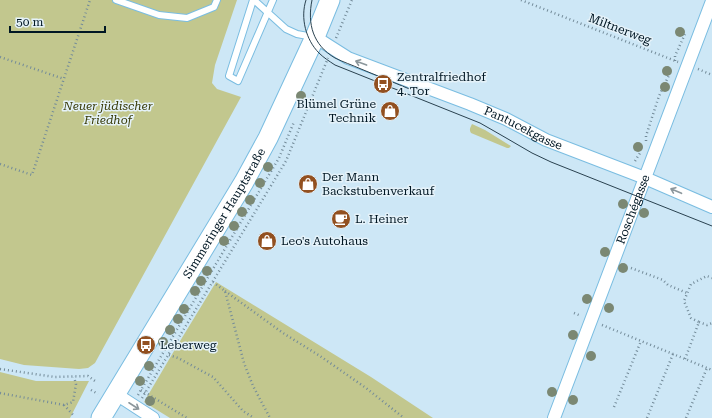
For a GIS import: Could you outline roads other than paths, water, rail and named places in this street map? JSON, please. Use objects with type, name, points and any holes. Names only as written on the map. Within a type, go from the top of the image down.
[{"type":"main road","name":"Simmeringer Hauptstraße","points":[[101,418],[268,138],[315,37],[330,0]]},
{"type":"street","name":"Roschégasse","points":[[554,418],[712,1]]},
{"type":"street","name":"Pantucekgasse","points":[[315,37],[348,58],[470,104],[506,119],[546,140],[645,178],[712,207]]},
{"type":"street","points":[[116,394],[153,418]]},
{"type":"lane","points":[[116,0],[159,15],[187,18],[214,7],[217,0]]},
{"type":"lane","points":[[273,0],[268,13],[238,81],[229,76],[253,0],[268,13],[286,29],[298,34],[315,37]]},
{"type":"tram line","points":[[306,0],[304,7],[304,21],[305,28],[311,42],[319,53],[335,65],[480,123],[532,153],[551,162],[712,226]]},
{"type":"tram line","points":[[312,0],[310,17],[313,33],[321,47],[327,53],[341,61],[412,90]]},
{"type":"place","name":"Zentralfriedhof 4. Tor","points":[[383,84]]},
{"type":"place","name":"Blümel Grüne Technik","points":[[390,111]]},
{"type":"place","name":"Der Mann Backstubenverkauf","points":[[308,184]]},
{"type":"place","name":"L. Heiner","points":[[341,219]]},
{"type":"place","name":"Leo's Autohaus","points":[[267,241]]},
{"type":"place","name":"Leberweg","points":[[146,345]]},
{"type":"park label","name":"Neuer jüdischer Friedhof","points":[[108,113]]}]
